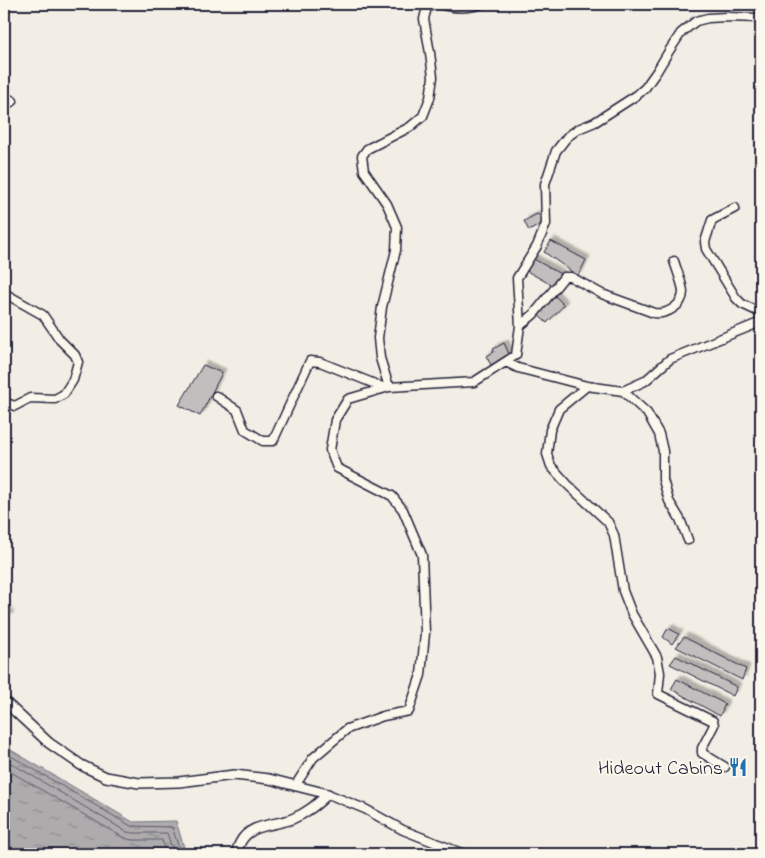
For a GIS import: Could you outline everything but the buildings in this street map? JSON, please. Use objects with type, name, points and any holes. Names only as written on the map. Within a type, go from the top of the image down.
[{"type":"street","points":[[387,388],[380,358],[378,338],[382,307],[396,250],[397,227],[387,204],[364,171],[362,156],[368,149],[410,127],[423,116],[430,98],[433,77],[424,19],[427,7],[434,4]]},
{"type":"street","points":[[438,4],[460,7],[481,4]]},
{"type":"street","points":[[295,786],[312,758],[347,729],[383,716],[409,711],[422,676],[425,633],[422,555],[403,510],[392,496],[337,468],[330,450],[335,420],[348,399],[387,388],[474,382],[516,355],[520,326],[517,278],[536,246],[546,224],[545,184],[556,151],[567,137],[578,129],[595,122],[645,88],[681,34],[696,20],[726,17],[761,18]]},
{"type":"street","points":[[4,96],[13,101],[4,106]]},
{"type":"street","points":[[735,208],[712,220],[705,242],[706,249],[736,298],[742,304],[761,313]]},
{"type":"street","points":[[520,326],[534,314],[564,277],[571,277],[602,294],[654,313],[660,314],[673,309],[680,302],[683,292],[674,261]]},
{"type":"street","points":[[4,293],[43,315],[60,340],[75,355],[78,362],[73,380],[64,394],[55,399],[30,398],[15,406],[4,401]]},
{"type":"street","points":[[506,362],[518,368],[587,386],[623,390],[646,381],[670,359],[761,322]]},
{"type":"street","points":[[216,396],[236,410],[245,430],[263,441],[273,441],[310,361],[320,362],[387,388]]},
{"type":"street","points":[[587,386],[559,409],[550,430],[547,454],[552,466],[568,485],[608,522],[614,535],[623,591],[632,614],[657,657],[660,673],[658,694],[712,721],[714,725],[702,748],[702,753],[725,766]]},
{"type":"street","points":[[623,390],[647,413],[659,434],[663,451],[663,480],[669,501],[680,519],[688,540]]},
{"type":"street","points":[[4,702],[49,743],[81,765],[106,777],[139,783],[179,782],[234,775],[269,779],[328,794],[365,809],[403,830],[464,854]]},
{"type":"street","points":[[238,854],[237,850],[244,836],[258,828],[291,819],[312,809],[328,794]]},
{"type":"water","points":[[4,746],[133,822],[176,821],[186,854],[4,854]]},
{"type":"place","name":"Hideout Cabins","points":[[738,767]]}]
